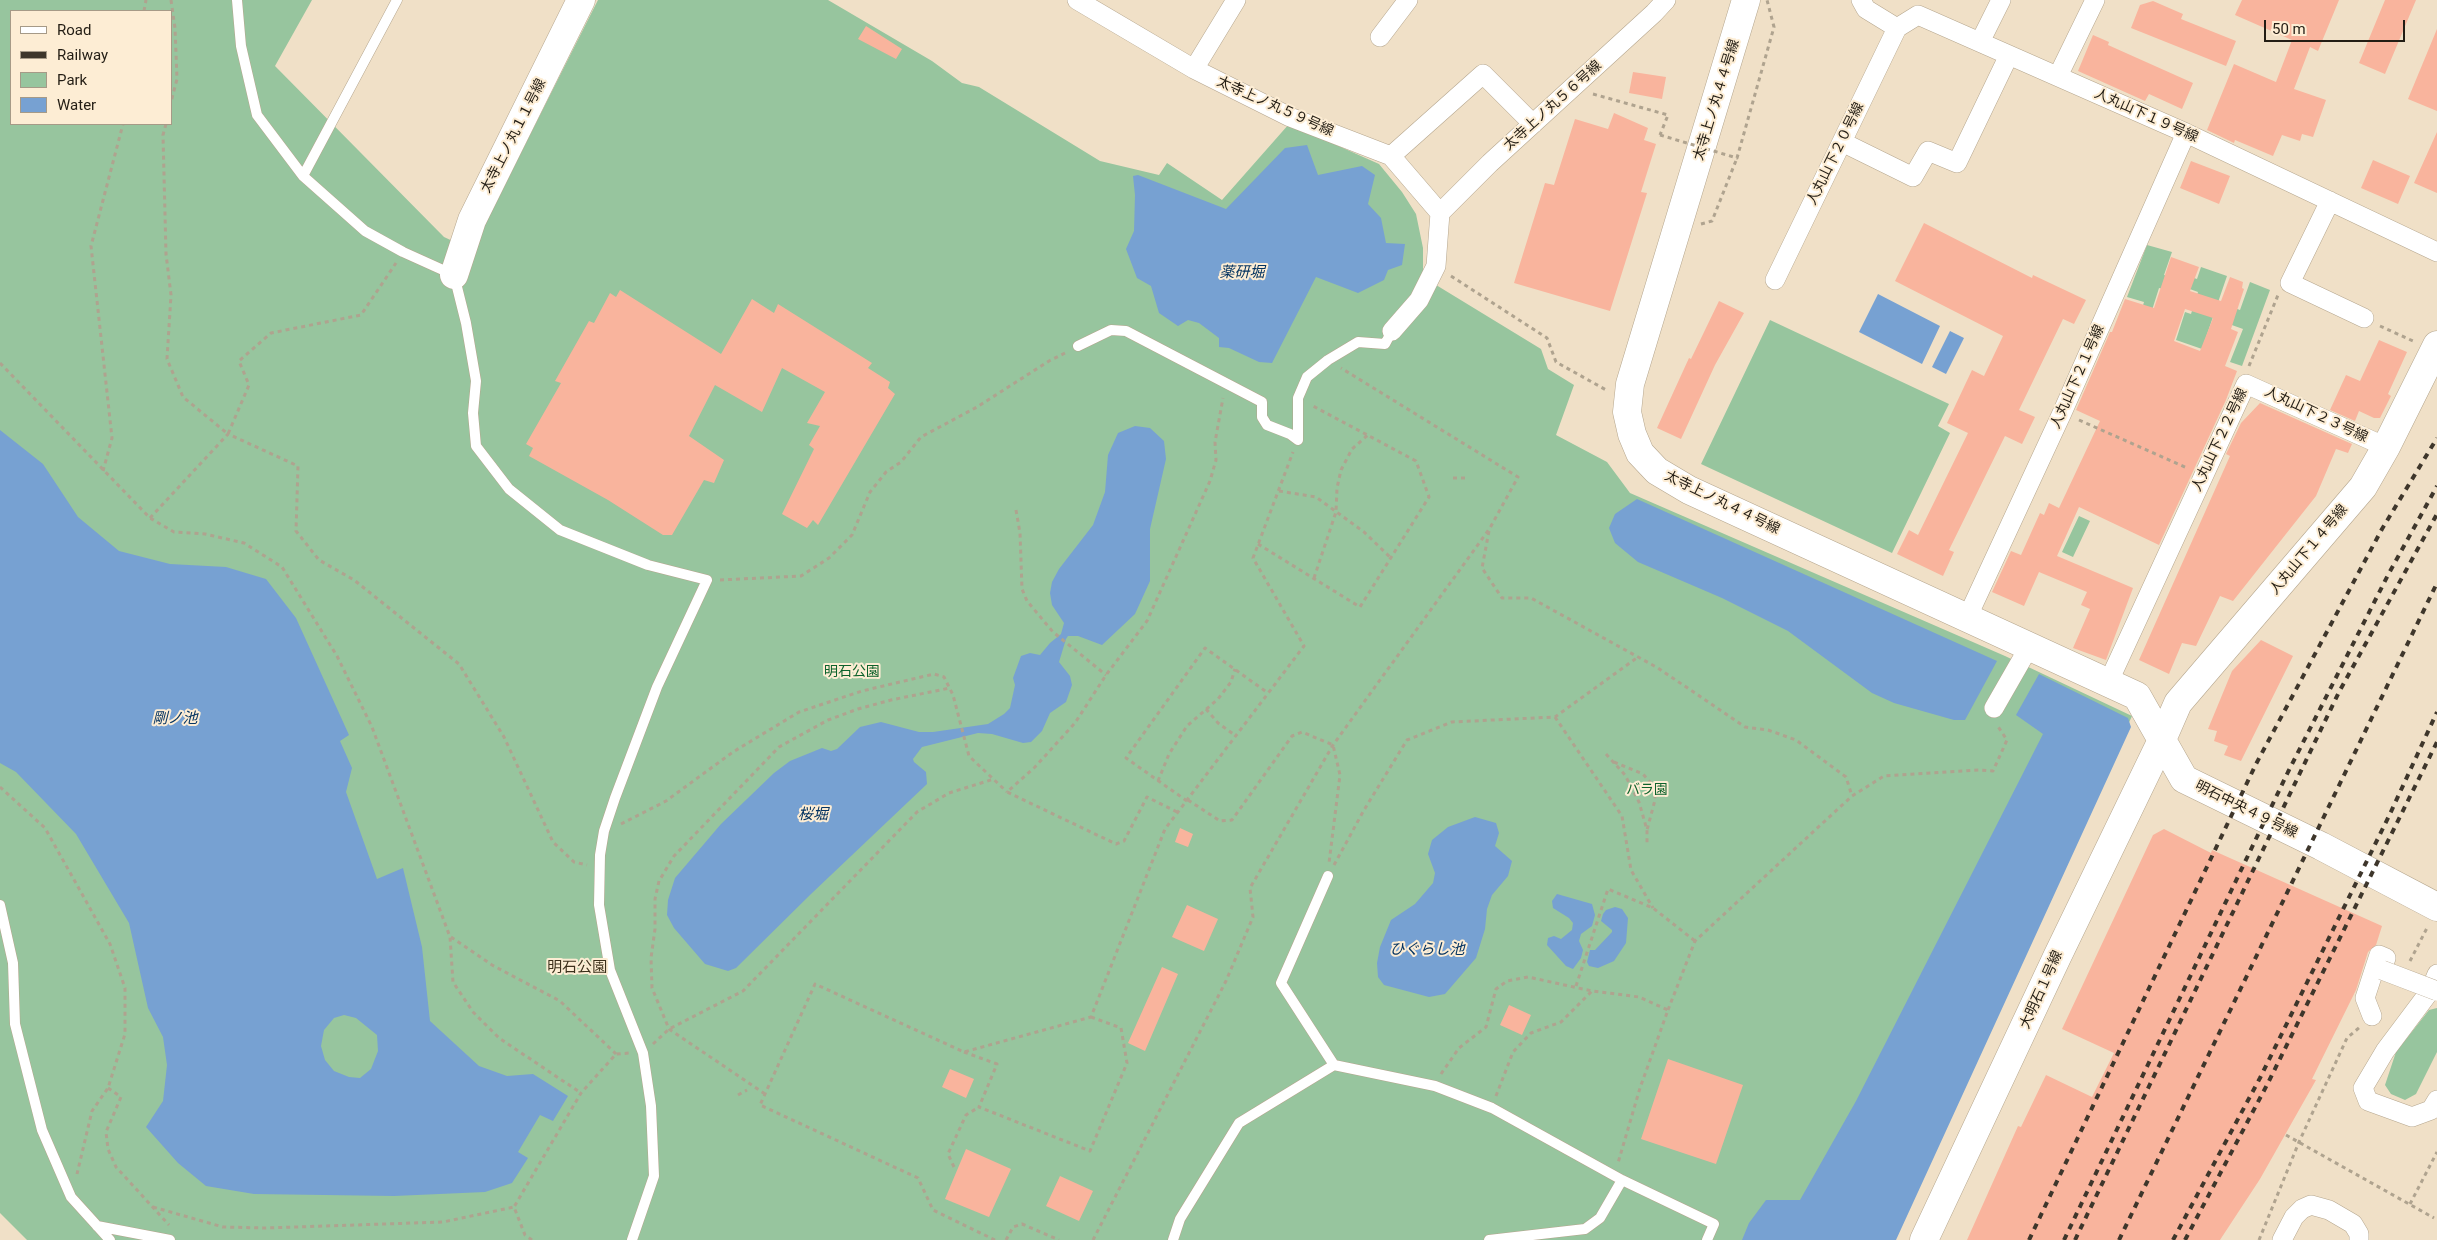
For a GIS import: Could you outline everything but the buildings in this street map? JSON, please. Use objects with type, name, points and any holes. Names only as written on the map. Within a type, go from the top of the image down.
[{"type":"street","name":"太寺上ノ丸１１号線","points":[[454,275],[472,220],[582,0]]},
{"type":"street","name":"太寺上ノ丸５９号線","points":[[1076,0],[1194,69],[1290,117],[1391,156],[1440,213]]},
{"type":"street","points":[[1194,69],[1236,0]]},
{"type":"street","points":[[1380,36],[1408,0]]},
{"type":"street","name":"太寺上ノ丸５６号線","points":[[1440,213],[1666,0]]},
{"type":"street","name":"太寺上ノ丸４４号線","points":[[1746,0],[1630,384],[1627,412],[1632,434],[1640,453],[1657,471],[1689,490],[1967,618],[2025,654],[2108,683],[2137,696],[2162,742]]},
{"type":"street","points":[[1980,42],[2001,0]]},
{"type":"street","points":[[2058,76],[2095,0]]},
{"type":"street","points":[[1868,3],[1897,28]]},
{"type":"street","name":"人丸山下１９号線","points":[[1897,28],[1918,15],[2186,134],[2437,252]]},
{"type":"street","name":"人丸山下２０号線","points":[[1775,280],[1897,28]]},
{"type":"street","points":[[1842,142],[1912,177],[1928,151],[1957,162],[2009,55]]},
{"type":"street","points":[[1391,156],[1483,74],[1533,124]]},
{"type":"street","name":"人丸山下２１号線","points":[[1967,618],[2062,412],[2186,134]]},
{"type":"street","points":[[2330,201],[2290,283],[2364,318]]},
{"type":"street","points":[[1392,330],[1420,300],[1436,266],[1440,213]]},
{"type":"street","name":"人丸山下１４号線","points":[[2162,742],[2178,703],[2363,486],[2386,447],[2436,348]]},
{"type":"street","name":"人丸山下２３号線","points":[[2246,384],[2386,447]]},
{"type":"street","name":"人丸山下２２号線","points":[[2108,683],[2246,384]]},
{"type":"street","points":[[1994,708],[2025,654]]},
{"type":"street","name":"明石中央４９号線","points":[[2162,742],[2184,779],[2321,846],[2432,918]]},
{"type":"street","name":"大明石１号線","points":[[1924,1240],[2056,956],[2162,742]]},
{"type":"street","points":[[2372,1016],[2365,998],[2379,955],[2386,958],[2382,970],[2434,994]]},
{"type":"street","points":[[2437,974],[2434,994],[2415,1013],[2385,1050],[2363,1088],[2368,1100],[2412,1117],[2431,1110],[2437,1100]]},
{"type":"street","points":[[2282,1240],[2294,1217],[2302,1208],[2311,1205],[2329,1210],[2352,1224],[2359,1234],[2360,1240]]},
{"type":"lane","points":[[236,0],[241,46],[257,115],[303,176],[365,231],[404,252],[454,275],[466,323],[476,381],[473,413],[476,446],[509,489],[560,530],[648,565],[707,580],[657,687],[604,831],[599,905],[610,970],[643,1053],[651,1106],[654,1176],[632,1240]]},
{"type":"lane","points":[[303,176],[396,0]]},
{"type":"lane","points":[[1078,346],[1112,330],[1126,331],[1262,402],[1262,417],[1267,425],[1290,434],[1298,440]]},
{"type":"lane","points":[[1298,440],[1298,398],[1307,377],[1328,360],[1358,342],[1386,344],[1392,330]]},
{"type":"lane","points":[[1328,876],[1281,984],[1334,1065]]},
{"type":"lane","points":[[0,906],[13,963],[15,1024],[42,1130],[72,1196],[110,1240]]},
{"type":"lane","points":[[1173,1240],[1180,1219],[1239,1123],[1334,1065],[1435,1086],[1492,1108],[1618,1178],[1714,1224],[1707,1240]]},
{"type":"lane","points":[[1489,1240],[1585,1229],[1600,1218],[1618,1178]]},
{"type":"lane","points":[[97,1226],[170,1240]]},
{"type":"path","points":[[171,0],[175,28],[177,79],[172,98]]},
{"type":"path","points":[[1677,232],[1712,221],[1737,158],[1774,27],[1767,0]]},
{"type":"path","points":[[1573,88],[1668,115],[1660,135],[1737,158]]},
{"type":"path","points":[[102,471],[112,438],[91,246],[123,125]]},
{"type":"path","points":[[166,125],[163,135],[166,254],[171,295],[167,359],[184,397],[228,434],[298,466],[296,531],[319,560],[354,580],[458,664],[504,737],[553,842],[574,862],[600,868]]},
{"type":"path","points":[[150,518],[228,434],[249,385],[239,361],[271,333],[361,315],[404,252]]},
{"type":"path","points":[[1436,266],[1547,338],[1556,362],[1628,402]]},
{"type":"path","name":"人丸山下２２号線","points":[[2246,384],[2246,372],[2283,285],[2290,283]]},
{"type":"path","points":[[2364,318],[2436,348]]},
{"type":"path","points":[[707,580],[801,576],[829,558],[852,536],[870,492],[886,472],[901,462],[921,437],[978,407],[1048,361],[1078,346]]},
{"type":"path","points":[[1093,1240],[1226,981],[1252,917],[1250,888],[1333,745],[1490,528],[1518,477],[1328,360]]},
{"type":"path","points":[[0,363],[102,471],[150,518],[174,532],[205,534],[244,543],[282,567],[337,656],[372,727],[450,937],[453,982],[473,1012],[499,1038],[581,1093]]},
{"type":"path","points":[[1007,792],[1035,767],[1075,723],[1106,675],[1147,620],[1210,481],[1216,460],[1215,442],[1225,382]]},
{"type":"path","points":[[1258,544],[1360,607],[1429,497],[1416,461],[1369,434],[1298,398]]},
{"type":"path","points":[[2062,412],[2204,476]]},
{"type":"path","points":[[1314,578],[1336,512],[1337,488],[1341,470],[1352,449],[1369,434]]},
{"type":"path","points":[[1091,1017],[1165,829],[1304,646],[1253,558],[1298,440]]},
{"type":"path","points":[[1453,478],[1465,478]]},
{"type":"path","points":[[1279,491],[1316,496],[1364,532],[1391,558]]},
{"type":"path","points":[[1016,510],[1020,533],[1022,589],[1027,601],[1053,632],[1106,675]]},
{"type":"path","points":[[1490,528],[1482,568],[1502,598],[1531,598],[1638,657],[1745,727],[1768,730],[1796,740],[1846,777],[1852,796]]},
{"type":"path","points":[[1268,693],[1205,648],[1126,758],[1220,821],[1232,820],[1292,736],[1302,732],[1333,745]]},
{"type":"path","points":[[1328,876],[1364,810],[1406,740],[1452,722],[1555,717],[1638,657]]},
{"type":"path","points":[[1158,781],[1169,754],[1188,726],[1218,699],[1232,682],[1236,670]]},
{"type":"path","points":[[604,831],[666,801],[732,752],[799,712],[862,691],[934,674],[944,678],[953,695],[969,756],[1007,792],[1116,844],[1124,841],[1147,797],[1177,812]]},
{"type":"path","points":[[765,1094],[669,1029],[652,988],[651,958],[655,928],[655,899],[659,881],[674,856],[779,747],[828,720],[858,709],[899,698],[950,688]]},
{"type":"path","points":[[1618,1178],[1640,1088],[1695,941],[1852,796],[1884,776],[1980,770],[1993,771],[2007,740],[1990,716],[1994,708]]},
{"type":"path","points":[[1206,710],[1218,723],[1236,736]]},
{"type":"path","points":[[1555,717],[1622,816],[1631,870],[1653,908]]},
{"type":"path","points":[[1328,876],[1340,775],[1333,745]]},
{"type":"path","points":[[1606,754],[1625,775],[1639,802],[1647,830],[1647,846]]},
{"type":"path","points":[[1613,762],[1643,774],[1655,788],[1656,800],[1647,830]]},
{"type":"path","points":[[450,937],[492,965],[560,1001],[616,1054],[643,1053],[669,1029],[743,991],[917,812],[949,793],[994,780]]},
{"type":"path","points":[[0,787],[45,828],[110,944],[125,988],[125,1034],[108,1088],[92,1111],[72,1196]]},
{"type":"path","points":[[1576,986],[1608,889],[1653,908],[1695,941]]},
{"type":"path","points":[[2405,969],[2432,918]]},
{"type":"path","points":[[1435,1086],[1450,1058],[1458,1048],[1486,1027],[1496,989],[1507,981],[1528,977],[1592,991],[1639,997],[1668,1010]]},
{"type":"path","points":[[954,1166],[948,1154],[966,1115],[979,1107],[997,1064],[964,1052],[815,984],[760,1105],[918,1178],[933,1210],[995,1240]]},
{"type":"path","points":[[1492,1108],[1512,1052],[1531,1033],[1561,1022],[1592,991]]},
{"type":"path","points":[[2259,1240],[2299,1142],[2348,1038],[2372,1016]]},
{"type":"path","points":[[964,1052],[1091,1017],[1122,1028],[1127,1062],[1090,1151],[979,1107]]},
{"type":"path","points":[[153,1207],[224,1227],[266,1228],[443,1222],[514,1207],[581,1093],[616,1054]]},
{"type":"path","points":[[108,1088],[121,1098],[106,1132],[108,1150],[116,1167],[171,1227]]},
{"type":"path","points":[[738,1095],[747,1090]]},
{"type":"path","points":[[2286,1135],[2434,1218]]},
{"type":"path","points":[[2410,1204],[2437,1152]]},
{"type":"path","points":[[514,1207],[525,1235],[532,1240]]},
{"type":"path","points":[[1006,1240],[1013,1226],[1022,1224],[1060,1240]]},
{"type":"green space","name":"明石公園","points":[[0,0],[312,0],[275,66],[444,237],[472,250],[598,0],[828,0],[932,61],[962,83],[979,87],[1100,161],[1159,175],[1167,163],[1222,200],[1289,124],[1379,164],[1402,192],[1416,214],[1423,248],[1423,277],[1541,349],[1548,369],[1574,385],[1556,435],[1607,462],[1630,493],[2005,656],[2132,716],[1889,1240],[27,1240],[0,1213]]},
{"type":"green space","points":[[2147,245],[2172,252],[2164,275],[2167,276],[2163,289],[2159,288],[2147,326],[2138,323],[2144,302],[2127,297]]},
{"type":"green space","points":[[2201,267],[2227,276],[2202,349],[2176,340],[2185,312],[2191,314],[2198,292],[2187,288],[2191,277],[2197,279]]},
{"type":"green space","points":[[2250,282],[2270,290],[2242,366],[2230,362],[2243,329],[2215,319],[2221,303],[2240,310]]},
{"type":"green space","points":[[1770,320],[1949,404],[1938,426],[1950,433],[1892,553],[1701,464]]},
{"type":"green space","points":[[2079,516],[2090,521],[2073,557],[2062,552]]},
{"type":"green space","points":[[2437,1008],[2437,1052],[2416,1094],[2405,1100],[2391,1094],[2385,1085],[2396,1052],[2429,1010]]},
{"type":"water","name":"薬研堀","points":[[1307,145],[1318,175],[1362,166],[1375,175],[1368,204],[1381,218],[1386,243],[1405,244],[1402,265],[1388,270],[1384,280],[1358,293],[1316,277],[1272,363],[1259,362],[1229,348],[1219,347],[1219,338],[1199,323],[1188,320],[1178,326],[1159,313],[1151,286],[1137,278],[1126,249],[1134,231],[1135,195],[1133,176],[1138,175],[1226,209],[1285,148]]},
{"type":"water","points":[[1878,294],[1940,326],[1922,364],[1859,332]]},
{"type":"water","points":[[1950,331],[1964,338],[1946,374],[1932,367]]},
{"type":"water","name":"桜堀","points":[[1135,426],[1150,428],[1164,441],[1166,459],[1150,529],[1150,581],[1135,614],[1102,645],[1078,636],[1068,636],[1059,662],[1070,676],[1072,685],[1066,702],[1050,713],[1042,731],[1031,742],[1023,743],[992,734],[978,733],[922,747],[913,759],[926,772],[927,784],[736,968],[728,971],[705,964],[674,928],[667,915],[668,900],[675,878],[721,824],[774,773],[790,761],[822,748],[831,751],[837,749],[860,727],[881,722],[919,732],[933,732],[988,724],[1010,708],[1015,685],[1013,678],[1021,656],[1030,653],[1040,655],[1061,634],[1064,623],[1052,605],[1050,593],[1052,582],[1059,569],[1093,525],[1105,492],[1108,455],[1118,433]]},
{"type":"water","name":"剛ノ池","points":[[0,430],[43,464],[78,517],[119,551],[170,564],[226,567],[266,579],[296,618],[349,735],[340,741],[352,768],[346,792],[377,879],[403,868],[422,947],[430,1021],[479,1066],[507,1076],[533,1074],[568,1096],[553,1121],[540,1115],[518,1152],[528,1158],[512,1183],[485,1192],[394,1196],[254,1194],[206,1186],[178,1163],[146,1127],[163,1101],[167,1065],[163,1037],[148,1008],[129,923],[76,834],[16,772],[0,763]],"holes":[[[344,1015],[356,1018],[377,1035],[378,1051],[371,1069],[360,1078],[349,1077],[334,1071],[325,1060],[321,1046],[324,1030],[334,1018]]]},
{"type":"water","points":[[1637,499],[1997,661],[1965,720],[1954,720],[1894,703],[1872,693],[1788,631],[1722,598],[1638,562],[1615,543],[1609,528],[1615,514]]},
{"type":"water","points":[[2039,674],[2128,718],[2131,727],[1896,1240],[1742,1240],[1749,1223],[1766,1200],[1800,1200],[1856,1101],[2043,734],[2016,715]]},
{"type":"water","name":"ひぐらし池","points":[[1475,817],[1496,823],[1499,833],[1495,846],[1512,861],[1508,876],[1492,895],[1487,909],[1485,929],[1476,958],[1445,994],[1429,997],[1384,985],[1378,977],[1377,963],[1380,947],[1391,920],[1415,904],[1433,883],[1435,873],[1428,854],[1432,840],[1448,827]]},
{"type":"water","points":[[1557,894],[1592,904],[1595,915],[1592,926],[1581,934],[1579,941],[1583,950],[1581,958],[1573,969],[1566,966],[1547,945],[1548,938],[1554,936],[1561,939],[1572,930],[1573,923],[1569,918],[1553,908],[1552,901]]},
{"type":"water","points":[[1615,907],[1622,909],[1628,918],[1626,943],[1614,961],[1598,968],[1589,966],[1587,962],[1590,950],[1595,950],[1612,932],[1601,921],[1603,914],[1606,910]]},
{"type":"railway","points":[[2029,1240],[2256,764],[2382,529],[2437,438]]},
{"type":"railway","points":[[2064,1240],[2288,772],[2388,575],[2437,486]]},
{"type":"railway","points":[[2075,1240],[2339,692],[2437,514]]},
{"type":"railway","points":[[2119,1240],[2437,583]]},
{"type":"railway","points":[[2173,1240],[2260,1078],[2389,816],[2437,712]]},
{"type":"railway","points":[[2185,1240],[2268,1083],[2437,742]]},
{"type":"district","name":"明石公園","points":[[577,968]]},
{"type":"park label","name":"バラ園","points":[[1647,790]]}]
